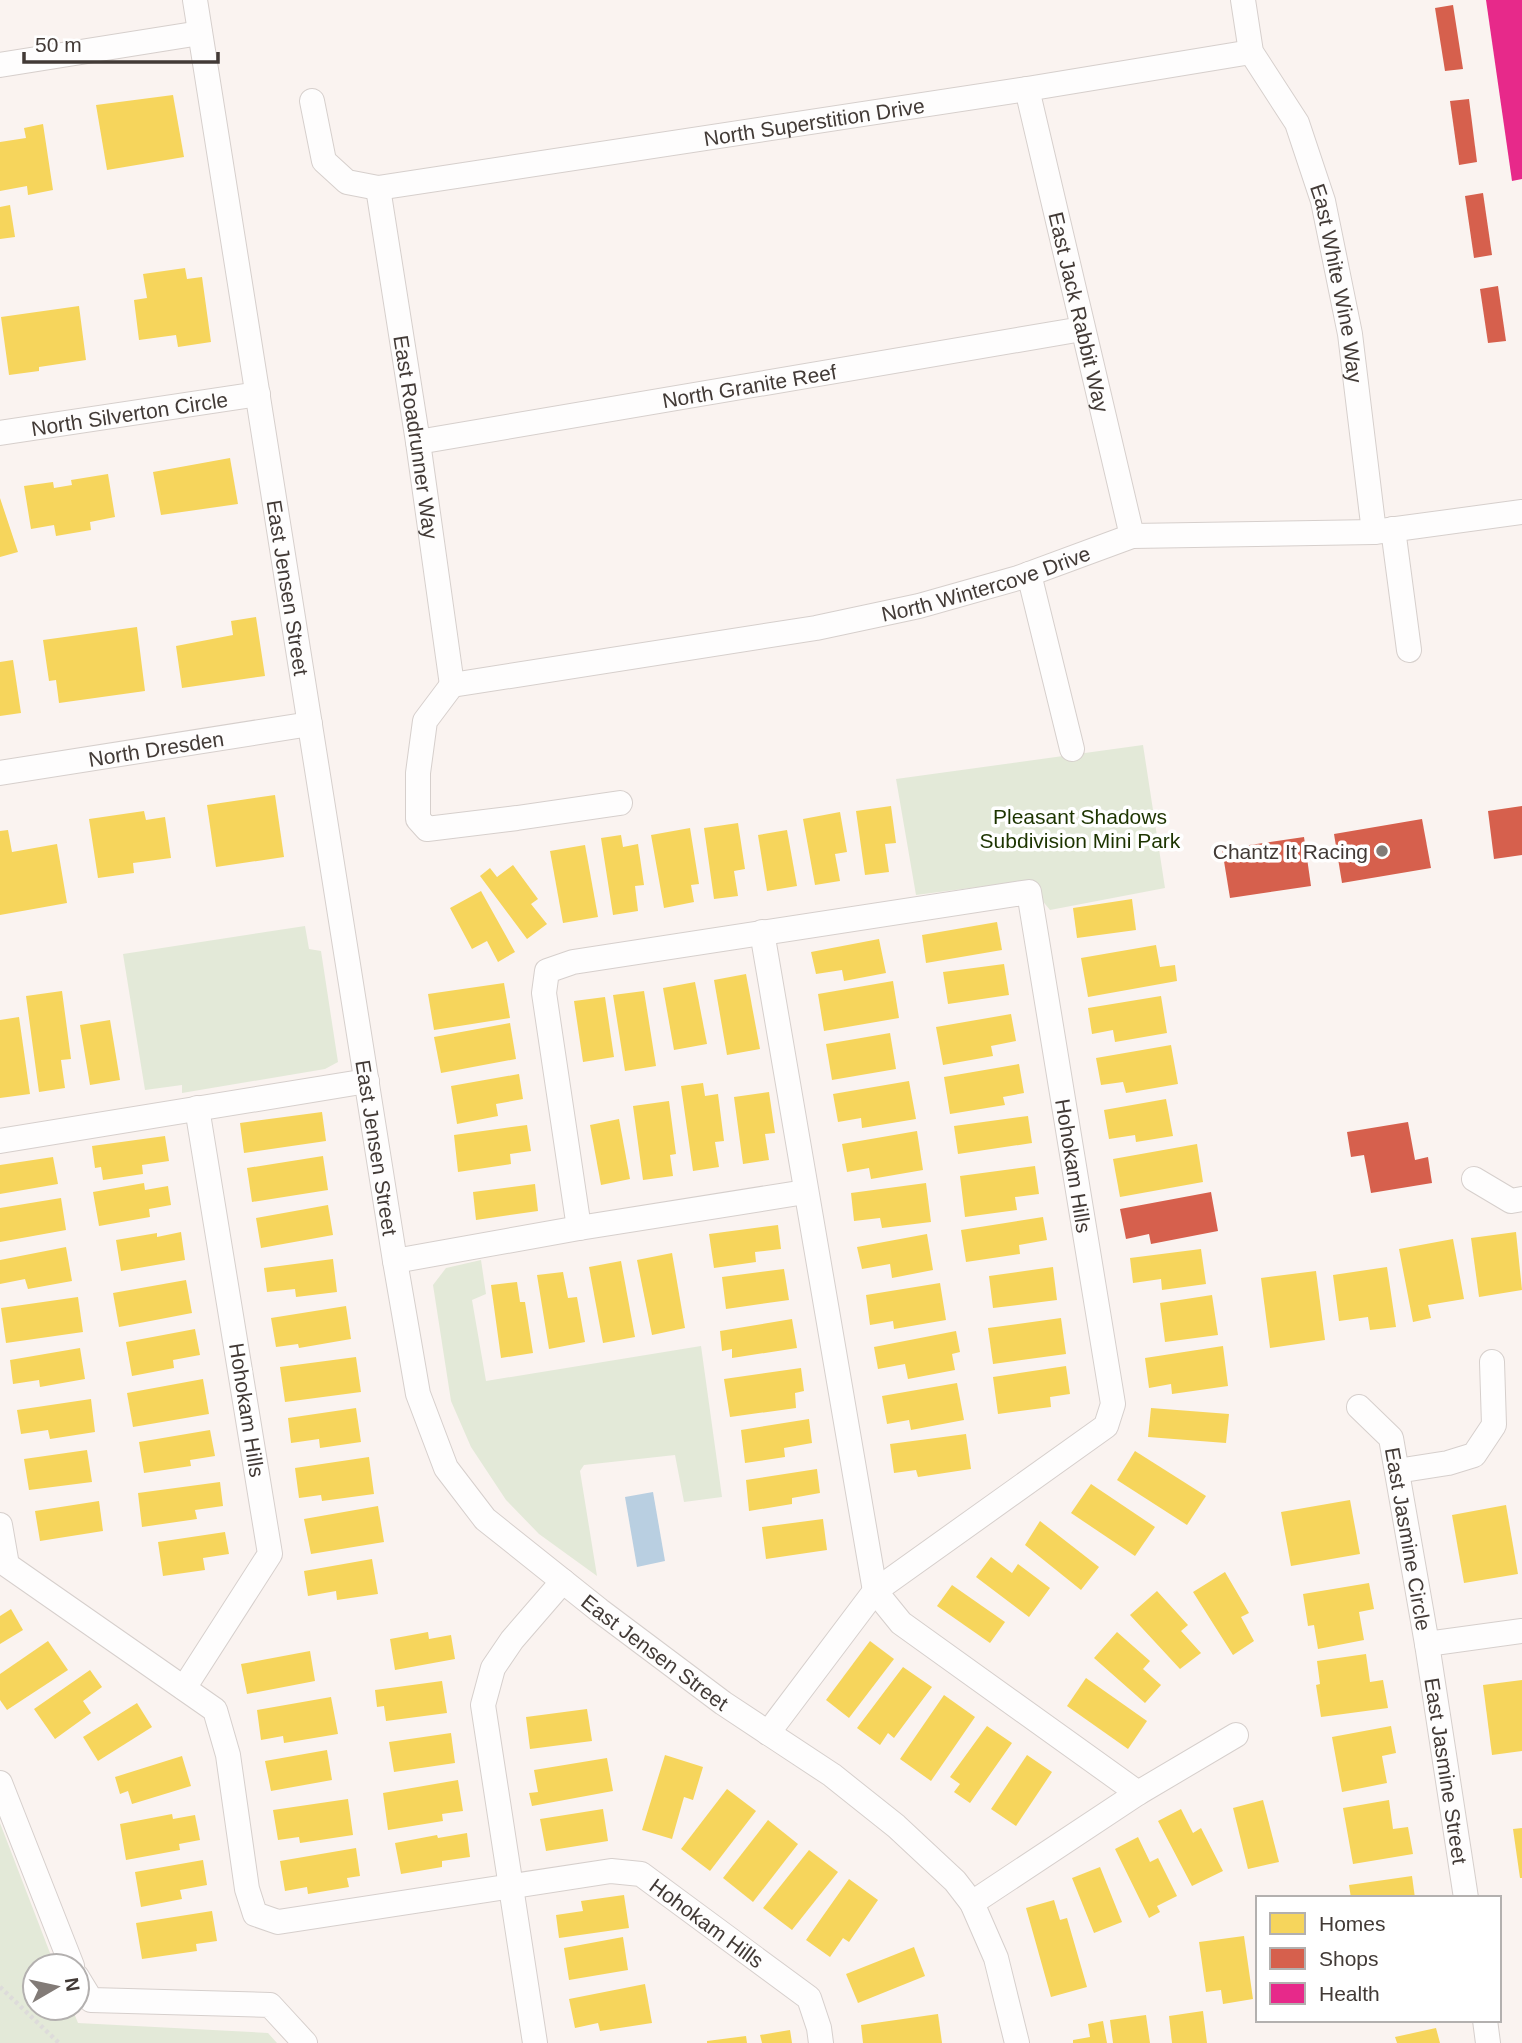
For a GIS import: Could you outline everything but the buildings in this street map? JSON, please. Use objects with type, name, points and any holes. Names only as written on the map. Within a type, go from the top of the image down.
[{"type":"street","name":"East Jensen Street","points":[[195,0],[395,1261],[418,1394],[446,1468],[485,1519],[723,1703],[832,1775],[896,1826],[956,1881],[972,1903],[996,1958],[1017,2043]]},
{"type":"street","points":[[1242,0],[1251,52]]},
{"type":"street","points":[[0,65],[200,33]]},
{"type":"street","name":"North Superstition Drive","points":[[378,188],[1251,52]]},
{"type":"street","name":"East White Wine Way","points":[[1251,52],[1297,122],[1323,201],[1350,334],[1383,531],[1409,650]]},
{"type":"street","name":"East Jack Rabbit Way","points":[[1027,89],[1132,537]]},
{"type":"street","points":[[312,101],[324,161],[347,183],[378,188]]},
{"type":"street","name":"East Roadrunner Way","points":[[378,188],[418,442],[452,685]]},
{"type":"street","name":"North Granite Reef","points":[[418,442],[1082,329]]},
{"type":"street","name":"North Silverton Circle","points":[[0,433],[258,394]]},
{"type":"street","name":"North Wintercove Drive","points":[[452,685],[816,628],[919,606],[1029,574],[1132,537],[1383,531],[1522,512]]},
{"type":"street","points":[[1029,574],[1072,749]]},
{"type":"street","points":[[452,685],[425,721],[418,773],[418,819],[427,828],[620,803]]},
{"type":"street","name":"North Dresden","points":[[0,773],[310,724]]},
{"type":"street","name":"Hohokam Hills","points":[[579,1228],[544,993],[547,971],[573,962],[1029,892],[1112,1404],[1106,1426],[875,1591],[768,1733]]},
{"type":"street","points":[[762,932],[875,1591],[901,1623],[1138,1793]]},
{"type":"street","points":[[0,1141],[367,1081]]},
{"type":"street","name":"Hohokam Hills","points":[[184,1688],[270,1555],[197,1108]]},
{"type":"street","points":[[1475,1179],[1511,1201],[1522,1199]]},
{"type":"street","points":[[395,1261],[805,1192]]},
{"type":"street","points":[[1397,1471],[1448,1463],[1474,1455],[1494,1424],[1492,1362]]},
{"type":"street","name":"East Jasmine Circle","points":[[1359,1406],[1391,1438],[1427,1644]]},
{"type":"street","name":"Hohokam Hills","points":[[0,1525],[7,1565],[215,1710],[228,1755],[247,1889],[255,1914],[278,1922],[611,1871],[641,1874],[808,1998],[821,2043]]},
{"type":"street","points":[[535,2043],[483,1705],[493,1668],[512,1640],[563,1581]]},
{"type":"street","points":[[1427,1644],[1522,1631]]},
{"type":"street","name":"East Jasmine Street","points":[[1427,1644],[1466,1896]]},
{"type":"street","points":[[972,1903],[1138,1793],[1236,1735]]},
{"type":"street","points":[[0,1783],[66,1952]]},
{"type":"street","points":[[91,2000],[270,2006],[305,2043]]},
{"type":"street","points":[[1485,2022],[1488,2043]]},
{"type":"path","points":[[0,1987],[59,2043]]},
{"type":"green space","name":"Pleasant Shadows Subdivision Mini Park","points":[[1143,745],[1165,888],[1050,910],[1036,893],[1017,882],[916,895],[896,779]]},
{"type":"green space","points":[[305,926],[309,949],[321,951],[338,1062],[325,1069],[182,1093],[182,1085],[145,1090],[123,954]]},
{"type":"green space","points":[[481,1260],[486,1294],[472,1300],[486,1381],[701,1346],[722,1497],[684,1502],[675,1455],[584,1465],[580,1471],[597,1576],[539,1534],[506,1500],[471,1447],[451,1401],[433,1285],[446,1268]]},
{"type":"green space","points":[[0,1823],[50,1952],[21,1952],[21,2022],[78,2022],[268,2033],[277,2043],[0,2043]]},
{"type":"water","points":[[653,1492],[665,1561],[637,1567],[625,1497]]},
{"type":"place","name":"Chantz It Racing","points":[[1382,851]]}]
